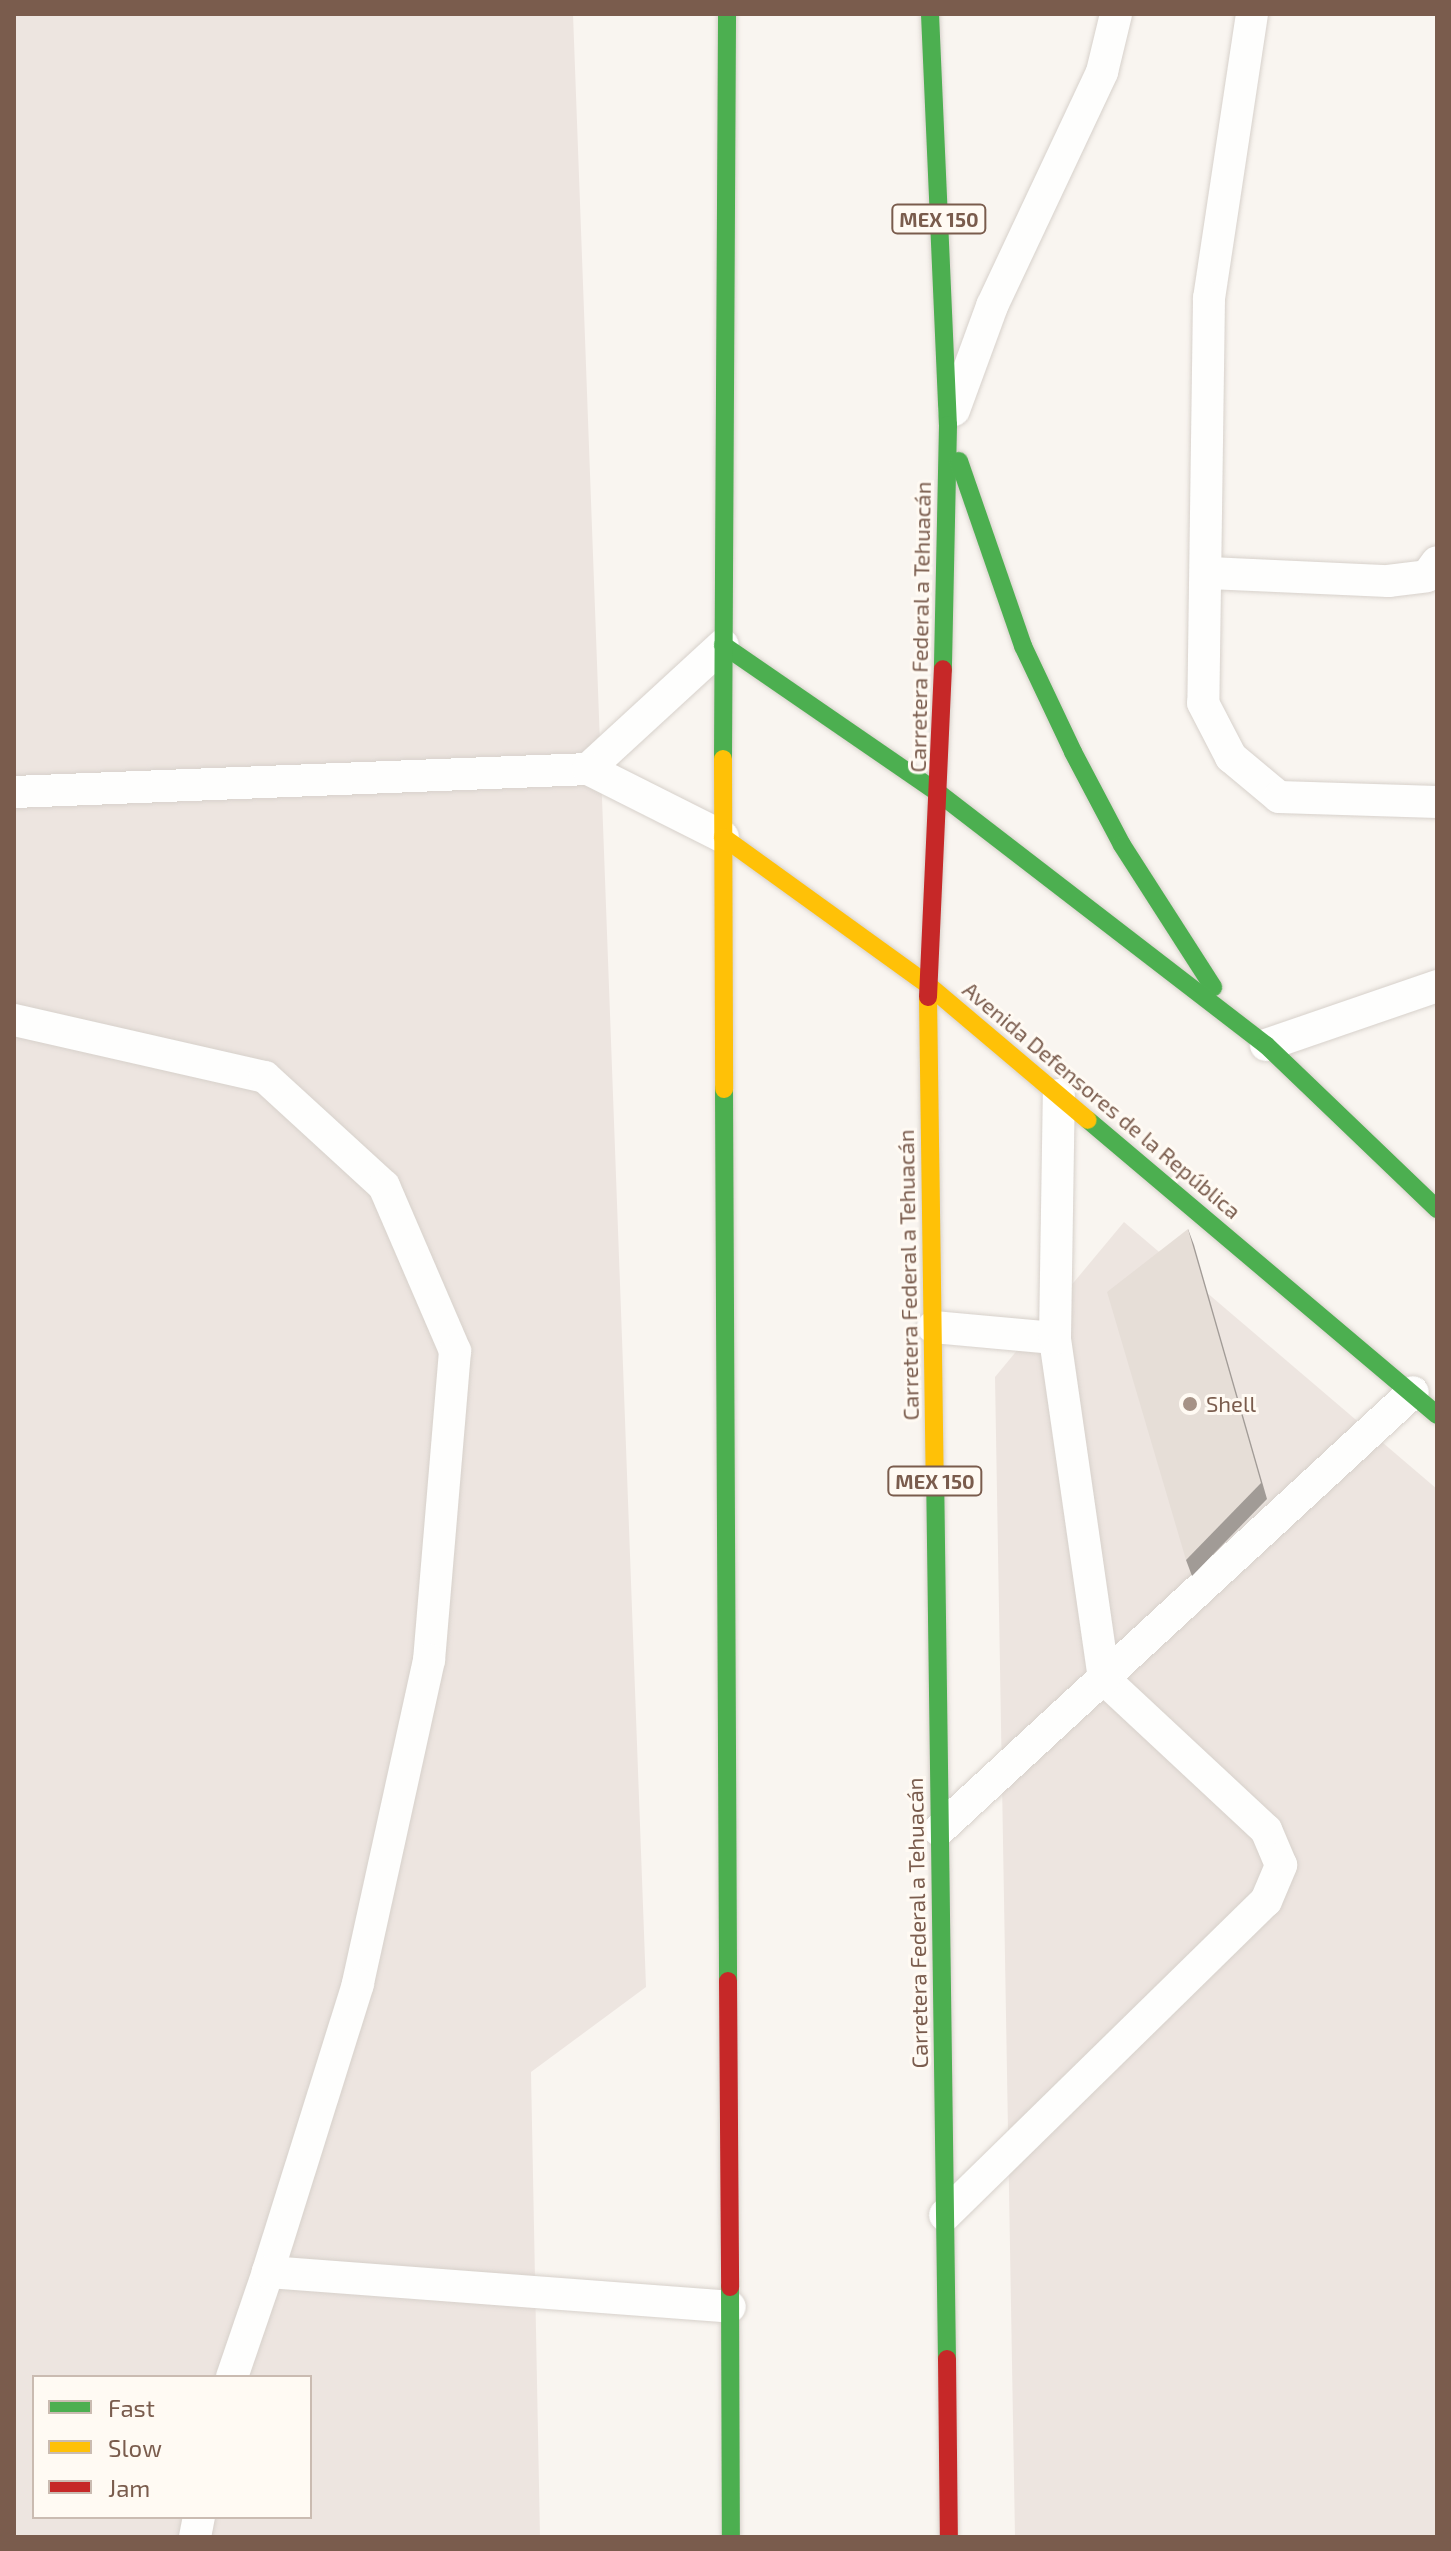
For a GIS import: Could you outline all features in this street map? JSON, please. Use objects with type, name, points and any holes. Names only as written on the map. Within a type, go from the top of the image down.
[{"type":"main road","points":[[727,14],[723,837],[731,2537]]},
{"type":"main road","name":"Carretera Federal a Tehuacán","points":[[930,14],[948,425],[940,794],[928,985],[949,2537]]},
{"type":"main road","points":[[948,425],[1023,646],[1073,752],[1177,935],[1238,1022],[1266,1045],[1437,1209]]},
{"type":"main road","points":[[723,645],[940,794],[1266,1045]]},
{"type":"main road","name":"Avenida Defensores de la República","points":[[723,837],[928,985],[1437,1415]]},
{"type":"lane","points":[[948,425],[992,306],[1102,72],[1116,14]]},
{"type":"lane","points":[[1252,14],[1248,68],[1209,298],[1209,573],[1203,703],[1231,757],[1279,797],[1437,802]]},
{"type":"lane","points":[[1209,573],[1388,581],[1427,576],[1437,562]]},
{"type":"lane","points":[[588,769],[723,645]]},
{"type":"lane","points":[[14,792],[588,769],[723,837]]},
{"type":"lane","points":[[1266,1045],[1437,986]]},
{"type":"lane","points":[[14,1020],[265,1077],[384,1186],[455,1351],[429,1660],[358,1984],[233,2375]]},
{"type":"lane","points":[[945,2215],[1266,1901],[1281,1865],[1266,1830],[1104,1679],[1055,1338],[1059,1095]]},
{"type":"lane","points":[[933,1327],[1055,1338]]},
{"type":"lane","points":[[939,1830],[1413,1392]]},
{"type":"lane","points":[[268,2272],[730,2307]]},
{"type":"shaded area","points":[[14,14],[573,14],[646,1987],[531,2072],[540,2537],[14,2537]]},
{"type":"shaded area","points":[[1124,1222],[1437,1489],[1437,2537],[1015,2537],[995,1377]]},
{"type":"building","name":"Shell","points":[[1188,1229],[1261,1483],[1186,1560],[1107,1292]]},
{"type":"traffic: fast","points":[[723,759],[727,14]]},
{"type":"traffic: fast","points":[[930,14],[948,425],[943,669]]},
{"type":"traffic: fast","points":[[959,461],[1023,646],[1073,752],[1122,845],[1213,987]]},
{"type":"traffic: fast","points":[[723,645],[940,794],[1266,1045],[1437,1209]]},
{"type":"traffic: fast","points":[[724,1089],[728,1981]]},
{"type":"traffic: fast","points":[[1088,1120],[1437,1415]]},
{"type":"traffic: fast","points":[[935,1469],[947,2359]]},
{"type":"traffic: fast","points":[[730,2287],[731,2537]]},
{"type":"traffic: slow","points":[[723,759],[724,1089]]},
{"type":"traffic: slow","points":[[723,837],[928,985],[1088,1120]]},
{"type":"traffic: slow","points":[[928,997],[935,1469]]},
{"type":"traffic: jam","points":[[928,997],[943,669]]},
{"type":"traffic: jam","points":[[728,1981],[730,2287]]},
{"type":"traffic: jam","points":[[947,2359],[949,2537]]},
{"type":"place","name":"Shell","points":[[1190,1404]]}]
